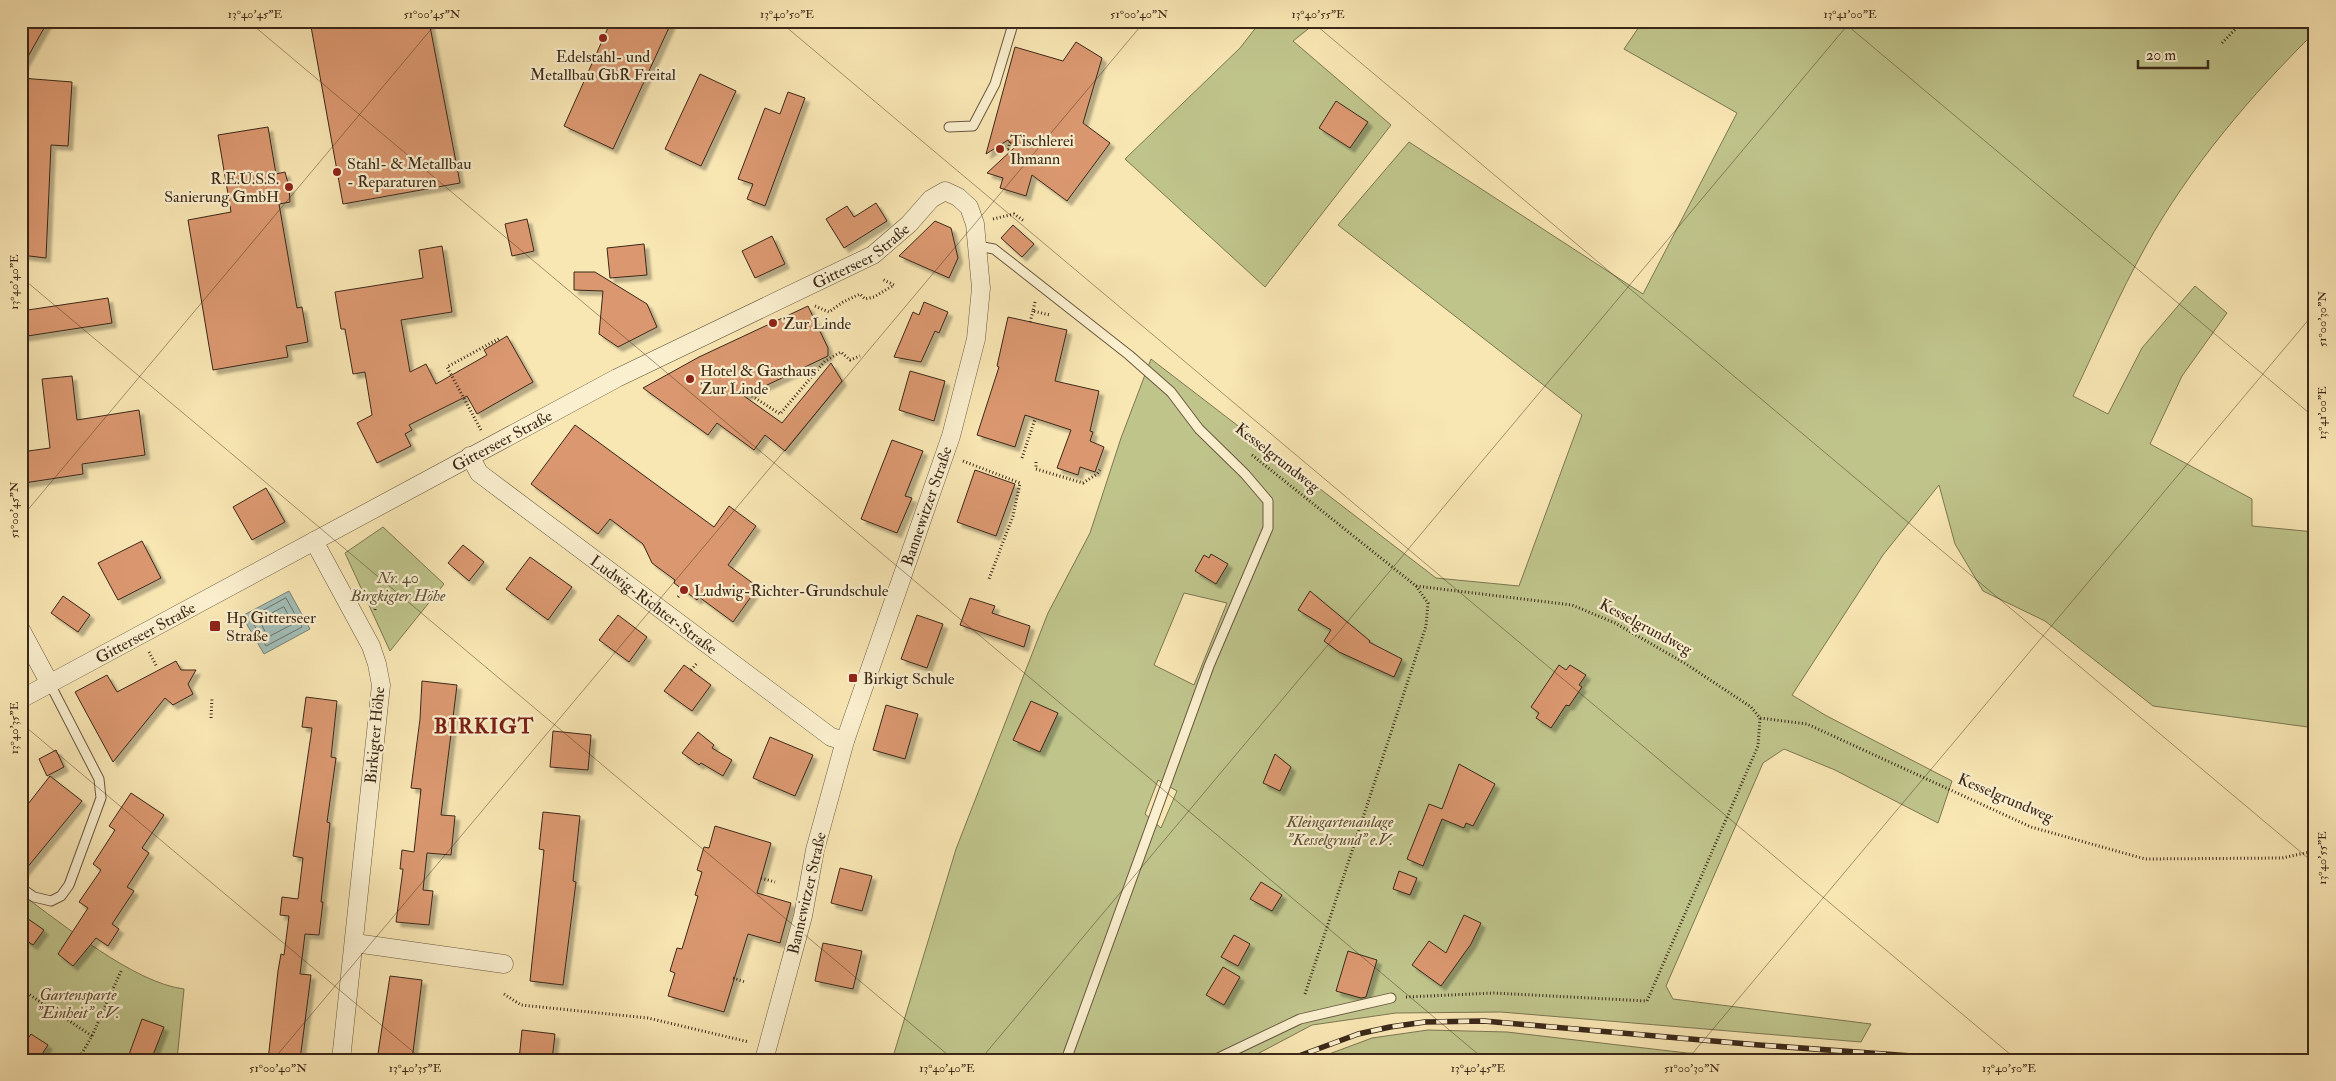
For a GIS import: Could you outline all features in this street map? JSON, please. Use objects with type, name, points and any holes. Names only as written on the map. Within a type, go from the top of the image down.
[{"type":"street","name":"Bannewitzer Straße","points":[[764,1060],[800,925],[815,850],[845,741],[951,436],[965,386],[980,312],[978,246],[974,220],[968,208],[958,197],[945,191]]},
{"type":"street","name":"Gitterseer Straße","points":[[21,699],[470,456],[672,350],[873,255],[909,224],[931,199],[945,191]]},
{"type":"street","name":"Ludwig-Richter-Straße","points":[[470,456],[479,473],[831,737],[845,741]]},
{"type":"street","name":"Birkigter Höhe","points":[[314,541],[371,646],[381,685],[355,943],[341,1060]]},
{"type":"street","points":[[21,630],[50,684]]},
{"type":"street","points":[[355,943],[504,964]]},
{"type":"lane","points":[[949,127],[973,126],[995,84],[1014,21]]},
{"type":"lane","points":[[978,246],[994,249],[1129,355],[1171,392],[1199,429],[1245,474],[1268,501],[1268,528],[1208,666],[1066,1060]]},
{"type":"lane","points":[[21,888],[34,897],[51,901],[60,896],[68,885],[101,798],[99,779],[50,684]]},
{"type":"lane","points":[[1214,1060],[1300,1019],[1391,998]]},
{"type":"path","points":[[2222,44],[2243,21]]},
{"type":"path","points":[[1001,147],[1008,149],[1011,138]]},
{"type":"path","points":[[1014,214],[1024,221]]},
{"type":"path","points":[[814,305],[829,312],[842,302],[860,294],[865,299],[874,297],[894,285],[882,279]]},
{"type":"path","points":[[1030,322],[1033,311]]},
{"type":"path","points":[[479,427],[447,367],[500,338]]},
{"type":"path","points":[[752,396],[780,414],[826,361],[840,352],[850,360],[860,356]]},
{"type":"path","points":[[1022,458],[1035,419]]},
{"type":"path","name":"Kesselgrundweg","points":[[1249,453],[1416,586],[1572,605],[1615,623],[1686,664],[1750,707],[1760,718],[1807,724],[2031,827],[2145,859],[2282,858],[2315,851]]},
{"type":"path","points":[[956,459],[1020,483],[1013,516],[989,579]]},
{"type":"path","points":[[1036,462],[1036,469],[1083,483],[1100,470]]},
{"type":"path","points":[[1305,994],[1426,626],[1428,603],[1416,586]]},
{"type":"path","points":[[680,596],[684,590]]},
{"type":"path","points":[[374,614],[378,594]]},
{"type":"path","points":[[149,653],[157,667]]},
{"type":"path","points":[[212,697],[212,718]]},
{"type":"path","points":[[1391,998],[1494,993],[1647,1001],[1758,746],[1760,718]]},
{"type":"path","points":[[761,878],[775,882]]},
{"type":"path","points":[[78,1060],[92,1036],[120,971]]},
{"type":"path","points":[[733,978],[745,982]]},
{"type":"path","points":[[21,989],[92,1036]]},
{"type":"path","points":[[504,994],[521,1004],[648,1018],[752,1043]]},
{"type":"green space","points":[[1261,21],[1318,21],[1293,41],[1391,125],[1265,287],[1125,159],[1240,48]]},
{"type":"green space","name":"Kleingartenanlage \"Kesselgrund\" e.V.","points":[[1643,21],[2315,21],[2315,32],[2245,106],[2202,160],[2163,217],[2108,320],[2073,396],[2108,414],[2142,348],[2195,286],[2227,313],[2182,376],[2150,444],[2252,499],[2252,526],[2315,532],[2315,728],[2153,706],[2045,621],[1983,591],[1955,544],[1939,485],[1883,555],[1792,695],[1825,715],[1952,781],[1938,823],[1835,770],[1784,749],[1763,763],[1666,986],[1673,999],[1871,1024],[1861,1042],[1501,1012],[1396,1013],[1312,1025],[1246,1060],[892,1060],[956,849],[1048,613],[1090,533],[1121,438],[1151,359],[1436,578],[1519,586],[1582,415],[1338,225],[1409,142],[1643,294],[1737,113],[1624,49]],"holes":[[[1184,593],[1227,603],[1194,685],[1154,665]],[[1158,780],[1177,791],[1161,828],[1145,814]]]},
{"type":"green space","name":"Nr. 40 Birgkigter Höhe","points":[[383,527],[444,584],[390,651],[345,553]]},
{"type":"green space","name":"Gartensparte \"Einheit\" e.V.","points":[[21,894],[78,936],[122,964],[143,976],[184,989],[177,1060],[21,1060]]},
{"type":"green space","points":[[1428,1030],[1507,1032],[1687,1053],[1837,1060],[1313,1060],[1372,1038]]},
{"type":"water","points":[[289,591],[310,629],[264,654],[242,616]]},
{"type":"building","points":[[21,21],[48,21],[21,69]]},
{"type":"building","points":[[310,21],[429,21],[460,183],[343,204]]},
{"type":"building","points":[[611,21],[672,21],[613,149],[564,126]]},
{"type":"building","points":[[1076,42],[1102,58],[1083,123],[1110,143],[1067,201],[1032,175],[1026,196],[1000,188],[1003,178],[987,173],[1014,148],[1008,140],[986,154],[1015,47],[1063,61]]},
{"type":"building","points":[[700,74],[736,91],[701,166],[665,149]]},
{"type":"building","points":[[21,78],[72,82],[68,146],[51,145],[46,258],[21,255]]},
{"type":"building","points":[[788,92],[805,98],[765,206],[747,199],[753,184],[738,179],[765,108],[780,114]]},
{"type":"building","points":[[1336,101],[1368,122],[1350,148],[1319,128]]},
{"type":"building","points":[[268,127],[276,174],[285,172],[289,187],[290,202],[279,204],[297,308],[302,307],[308,342],[286,346],[288,357],[213,370],[188,220],[231,212],[218,135]]},
{"type":"building","points":[[876,203],[887,221],[844,248],[826,219],[847,206],[854,217]]},
{"type":"building","points":[[527,219],[534,251],[512,256],[505,224]]},
{"type":"building","points":[[935,221],[951,228],[958,258],[949,278],[899,256]]},
{"type":"building","points":[[1013,225],[1034,244],[1022,257],[1001,238]]},
{"type":"building","points":[[772,236],[785,264],[755,278],[742,251]]},
{"type":"building","points":[[644,244],[647,275],[610,278],[607,248]]},
{"type":"building","points":[[442,246],[452,312],[401,320],[410,372],[426,364],[436,384],[487,355],[484,350],[507,336],[533,382],[477,414],[467,396],[409,425],[412,430],[405,434],[411,446],[377,463],[357,423],[372,415],[365,372],[353,374],[345,329],[341,329],[335,292],[423,278],[419,250]]},
{"type":"building","points":[[574,272],[595,272],[647,304],[657,327],[618,347],[599,334],[603,291],[574,290]]},
{"type":"building","points":[[108,298],[112,323],[21,337],[21,311]]},
{"type":"building","points":[[924,302],[948,312],[939,333],[935,331],[921,362],[894,357],[913,312],[919,315]]},
{"type":"building","points":[[808,306],[828,348],[828,356],[744,396],[782,423],[831,363],[842,381],[785,451],[765,435],[754,450],[717,423],[708,435],[643,388],[699,357]]},
{"type":"building","points":[[1008,317],[1067,330],[1055,381],[1099,391],[1090,431],[1093,432],[1090,441],[1104,447],[1095,472],[1080,467],[1078,475],[1057,468],[1071,430],[1025,415],[1015,447],[977,435],[999,367],[997,366]]},
{"type":"building","points":[[910,371],[945,381],[934,421],[899,410]]},
{"type":"building","points":[[72,376],[77,420],[139,410],[145,455],[82,464],[83,474],[24,483],[21,452],[50,448],[42,379]]},
{"type":"building","points":[[575,425],[714,527],[729,506],[756,526],[728,565],[758,587],[733,622],[699,597],[697,600],[674,583],[675,580],[652,563],[643,544],[610,519],[598,534],[531,484]]},
{"type":"building","points":[[892,440],[923,451],[905,496],[912,498],[897,533],[861,519]]},
{"type":"building","points":[[975,470],[1015,484],[996,536],[957,522]]},
{"type":"building","points":[[266,488],[285,522],[252,540],[233,507]]},
{"type":"building","points":[[142,541],[161,578],[118,600],[98,563]]},
{"type":"building","points":[[463,545],[484,562],[469,581],[448,563]]},
{"type":"building","points":[[1211,554],[1228,564],[1216,584],[1195,571],[1204,555],[1209,558]]},
{"type":"building","points":[[530,557],[572,587],[548,620],[506,589]]},
{"type":"building","points":[[1310,591],[1369,642],[1402,659],[1394,677],[1339,652],[1324,641],[1331,630],[1298,610]]},
{"type":"building","points":[[63,596],[90,615],[78,632],[51,613]]},
{"type":"building","points":[[970,598],[995,606],[992,613],[1030,626],[1024,647],[960,625]]},
{"type":"building","points":[[618,615],[647,637],[629,662],[599,640]]},
{"type":"building","points":[[917,615],[943,624],[927,668],[901,659]]},
{"type":"building","points":[[176,661],[181,670],[196,670],[188,684],[193,694],[173,705],[165,698],[113,762],[75,692],[107,675],[117,692]]},
{"type":"building","points":[[684,665],[711,685],[692,711],[664,691]]},
{"type":"building","points":[[1559,665],[1566,670],[1570,665],[1586,675],[1579,685],[1582,687],[1569,706],[1566,705],[1551,728],[1536,718],[1539,713],[1531,707]]},
{"type":"building","points":[[422,681],[457,685],[441,815],[455,816],[451,855],[427,853],[423,890],[433,891],[429,925],[396,922],[403,869],[400,869],[402,850],[414,852],[421,789],[411,788],[420,719]]},
{"type":"building","points":[[306,697],[337,701],[331,757],[336,758],[327,822],[330,823],[321,902],[323,902],[319,935],[305,934],[300,974],[311,975],[300,1060],[268,1060],[278,971],[281,954],[284,955],[289,916],[280,915],[282,897],[298,899],[303,858],[293,856],[312,728],[302,727]]},
{"type":"building","points":[[1031,701],[1058,713],[1040,752],[1013,740]]},
{"type":"building","points":[[886,705],[918,714],[905,759],[873,750]]},
{"type":"building","points":[[553,731],[591,735],[588,770],[550,767]]},
{"type":"building","points":[[698,732],[714,745],[712,748],[732,760],[723,776],[701,763],[699,765],[682,753]]},
{"type":"building","points":[[770,737],[813,755],[795,796],[753,778]]},
{"type":"building","points":[[56,750],[64,767],[47,776],[39,759]]},
{"type":"building","points":[[1275,754],[1291,767],[1280,791],[1263,783]]},
{"type":"building","points":[[1459,764],[1495,784],[1473,826],[1466,823],[1464,828],[1442,819],[1423,866],[1407,859],[1429,804],[1442,809]]},
{"type":"building","points":[[50,776],[82,801],[21,875],[21,813]]},
{"type":"building","points":[[131,793],[164,815],[142,848],[149,853],[127,887],[134,891],[112,924],[119,929],[108,946],[96,938],[73,966],[58,954],[88,908],[79,902],[101,870],[93,864],[115,830],[109,826]]},
{"type":"building","points":[[543,812],[580,816],[573,881],[576,882],[563,985],[530,981],[544,850],[539,849]]},
{"type":"building","points":[[715,826],[771,843],[757,893],[791,903],[780,943],[748,934],[724,1012],[668,996],[675,973],[670,971],[677,948],[682,949],[698,896],[695,895],[702,872],[697,870],[704,847],[709,848]]},
{"type":"building","points":[[840,868],[872,876],[862,911],[831,903]]},
{"type":"building","points":[[1399,871],[1417,878],[1410,895],[1393,889]]},
{"type":"building","points":[[1261,882],[1282,895],[1272,911],[1250,899]]},
{"type":"building","points":[[21,914],[44,930],[33,945],[21,937]]},
{"type":"building","points":[[1464,915],[1481,923],[1471,944],[1441,986],[1412,965],[1429,941],[1446,953]]},
{"type":"building","points":[[1234,935],[1250,944],[1238,966],[1221,957]]},
{"type":"building","points":[[823,943],[862,951],[853,989],[815,981]]},
{"type":"building","points":[[1348,951],[1377,960],[1366,997],[1361,998],[1336,991]]},
{"type":"building","points":[[1223,967],[1240,977],[1224,1005],[1206,995]]},
{"type":"building","points":[[390,976],[422,980],[412,1060],[377,1060]]},
{"type":"building","points":[[142,1019],[164,1027],[151,1060],[127,1060]]},
{"type":"building","points":[[522,1030],[555,1034],[552,1060],[519,1060]]},
{"type":"building","points":[[31,1034],[48,1045],[38,1060],[21,1060],[21,1049]]},
{"type":"railway","points":[[1288,1060],[1358,1034],[1390,1027],[1425,1022],[1484,1021],[1759,1045],[1967,1060]]},
{"type":"place","name":"Edelstahl- und Metallbau GbR Freital","points":[[603,38]]},
{"type":"place","name":"Tischlerei Ihmann","points":[[1000,149]]},
{"type":"place","name":"Stahl- & Metallbau - Reparaturen","points":[[337,172]]},
{"type":"place","name":"R.E.U.S.S. Sanierung GmbH","points":[[289,187]]},
{"type":"place","name":"Zur Linde","points":[[773,323]]},
{"type":"place","name":"Hotel & Gasthaus Zur Linde","points":[[690,379]]},
{"type":"place","name":"Ludwig-Richter-Grundschule","points":[[684,590]]},
{"type":"place","name":"Hp Gitterseer Straße","points":[[215,626]]},
{"type":"place","name":"Birkigt Schule","points":[[853,678]]},
{"type":"district","name":"BIRKIGT","points":[[484,726]]}]
